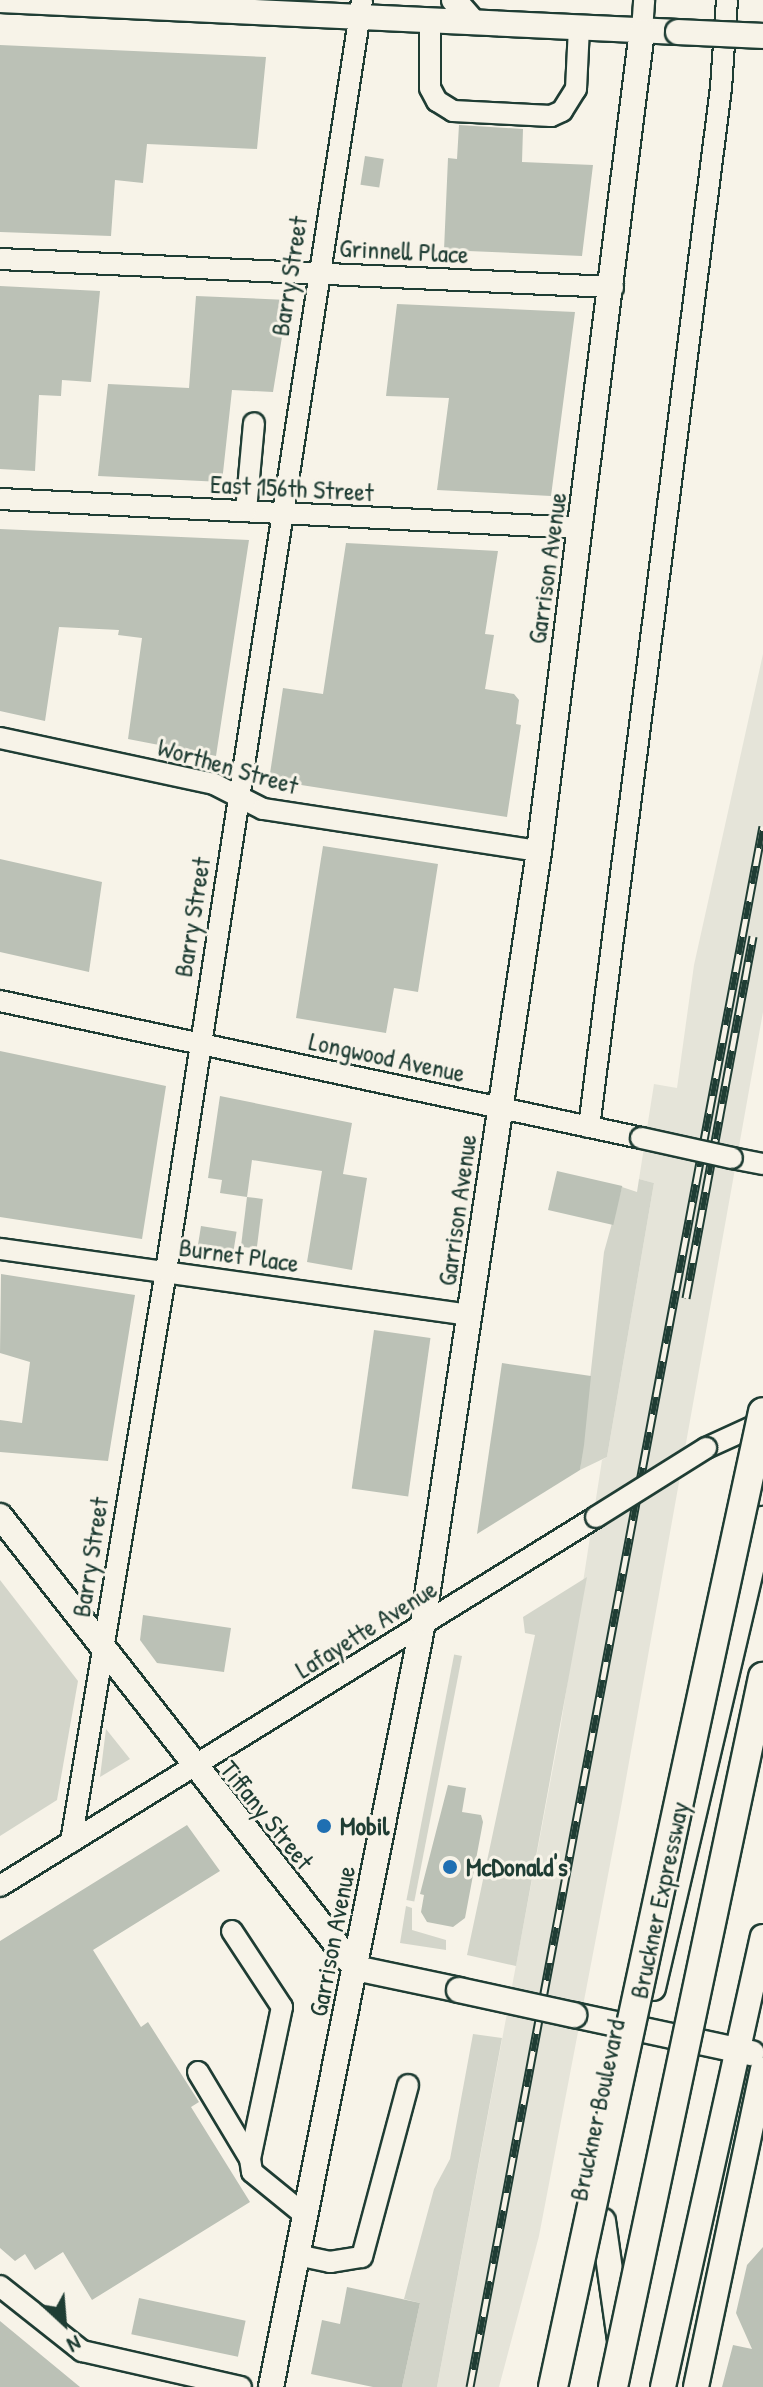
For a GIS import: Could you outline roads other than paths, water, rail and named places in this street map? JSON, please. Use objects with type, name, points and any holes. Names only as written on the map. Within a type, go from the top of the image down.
[{"type":"highway","name":"Bruckner Expressway","points":[[553,2387],[763,1412]]},
{"type":"highway","name":"Bruckner Expressway","points":[[612,2387],[763,1677]]},
{"type":"main road","points":[[0,0],[361,7],[430,19],[763,36]]},
{"type":"main road","points":[[454,0],[473,22]]},
{"type":"main road","name":"Garrison Avenue","points":[[271,2387],[423,1623],[539,851],[613,287],[642,31]]},
{"type":"main road","name":"Tiffany Street","points":[[0,1516],[193,1768],[355,1968]]},
{"type":"main road","name":"Bruckner Boulevard","points":[[567,2387],[643,2030],[763,1519]]},
{"type":"main road","points":[[612,2387],[698,2042],[763,1736]]},
{"type":"main road","points":[[663,2387],[763,1937]]},
{"type":"main road","points":[[355,1968],[763,2056]]},
{"type":"main road","points":[[696,2387],[754,2157],[763,2070]]},
{"type":"main road","points":[[603,2221],[621,2347]]},
{"type":"street","points":[[642,31],[644,0]]},
{"type":"street","points":[[589,1127],[719,104],[727,0]]},
{"type":"street","name":"Barry Street","points":[[71,1842],[166,1271],[240,798],[317,273],[361,7]]},
{"type":"street","points":[[430,19],[430,88],[437,101],[453,111],[551,116],[562,111],[576,89],[579,28]]},
{"type":"street","name":"Grinnell Place","points":[[0,259],[613,287]]},
{"type":"street","points":[[246,511],[254,423]]},
{"type":"street","name":"East 156th Street","points":[[0,499],[581,528]]},
{"type":"street","name":"Worthen Street","points":[[0,738],[214,784],[263,809],[539,851]]},
{"type":"street","name":"Longwood Avenue","points":[[0,1001],[763,1164]]},
{"type":"street","name":"Burnet Place","points":[[0,1249],[470,1315]]},
{"type":"street","name":"Lafayette Avenue","points":[[0,1886],[706,1448],[763,1422]]},
{"type":"street","points":[[232,1931],[282,2007],[250,2159],[252,2172],[305,2215]]},
{"type":"street","points":[[198,2072],[250,2159]]},
{"type":"street","points":[[297,2255],[330,2262],[362,2257],[408,2085]]},
{"type":"street","points":[[0,2286],[82,2351],[241,2387]]},
{"type":"railway","points":[[470,2387],[763,826]]},
{"type":"railway","points":[[686,1298],[753,936]]},
{"type":"place","name":"Mobil","points":[[324,1826]]},
{"type":"place","name":"McDonald's","points":[[450,1867]]}]
